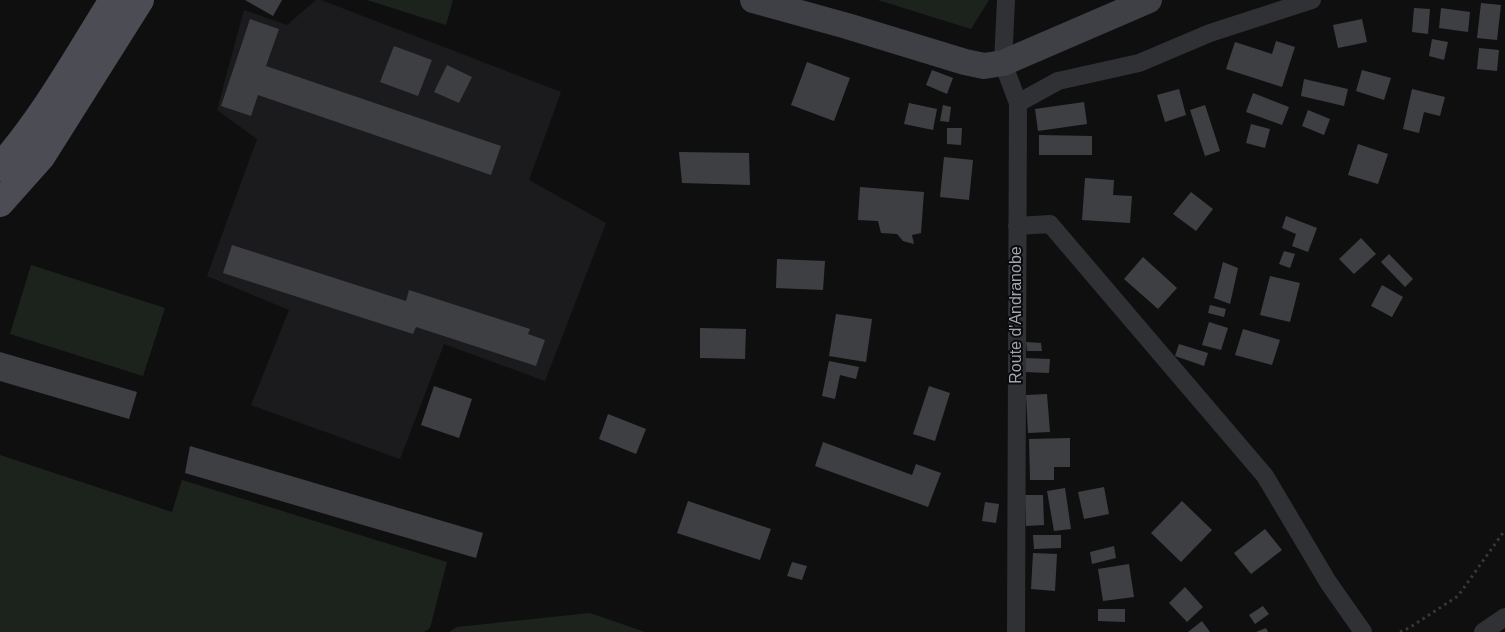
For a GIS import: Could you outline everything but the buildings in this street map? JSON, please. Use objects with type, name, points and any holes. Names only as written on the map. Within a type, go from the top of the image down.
[{"type":"main road","points":[[0,167],[21,144],[41,117],[113,0]]},
{"type":"main road","points":[[0,202],[41,157],[140,0]]},
{"type":"main road","points":[[753,0],[984,66],[1002,63],[1149,0]]},
{"type":"street","name":"Route d'Andranobe","points":[[1006,0],[1002,63],[1018,103],[1016,632]]},
{"type":"street","points":[[1018,103],[1058,81],[1139,63],[1210,33],[1312,0]]},
{"type":"street","points":[[1017,226],[1050,224],[1141,333],[1209,410],[1265,476],[1328,582],[1363,632]]},
{"type":"street","points":[[1483,632],[1505,617]]},
{"type":"path","points":[[1400,632],[1458,596],[1505,530]]},
{"type":"shaded area","points":[[316,0],[321,0],[561,92],[529,180],[606,223],[545,381],[444,344],[400,459],[251,405],[289,310],[207,276],[257,139],[217,110],[244,10],[287,25]]},
{"type":"shaded area","points":[[367,0],[453,0],[446,25]]},
{"type":"shaded area","points":[[878,0],[989,0],[971,29]]},
{"type":"shaded area","points":[[31,265],[165,308],[143,376],[10,334]]},
{"type":"shaded area","points":[[0,455],[172,512],[182,480],[447,562],[430,628],[424,632],[0,632]]},
{"type":"shaded area","points":[[590,613],[645,632],[449,632],[457,627]]}]
